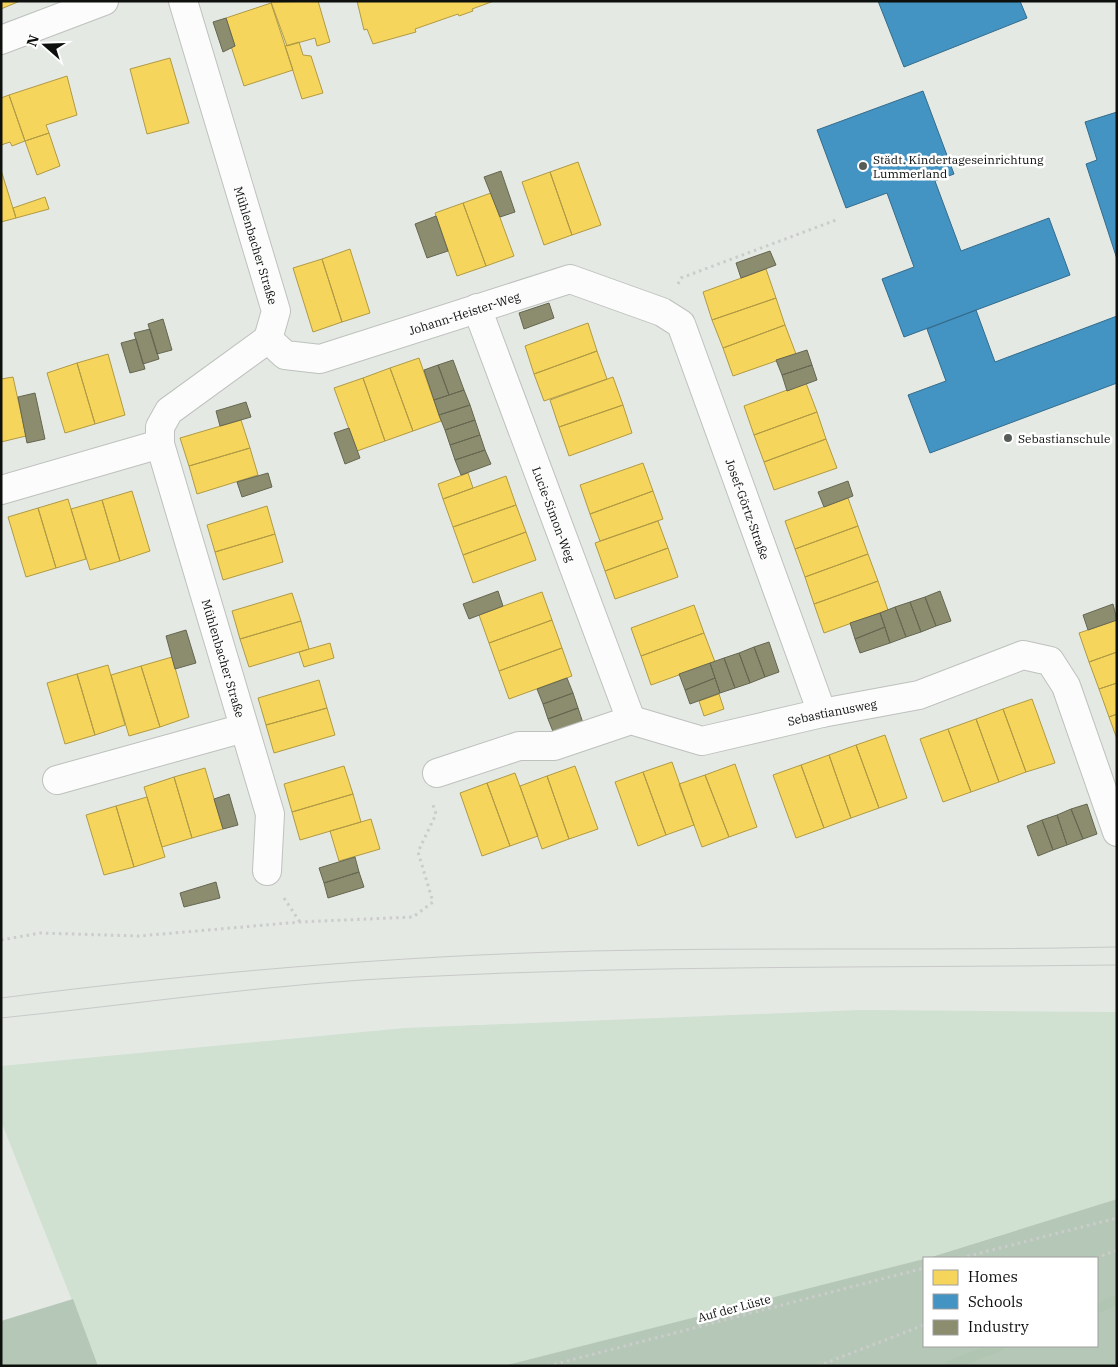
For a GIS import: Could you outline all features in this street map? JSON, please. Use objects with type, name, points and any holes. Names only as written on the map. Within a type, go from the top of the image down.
[{"type":"street","points":[[1,40],[104,1]]},
{"type":"street","name":"Mühlenbacher Straße","points":[[183,1],[276,311],[268,339],[170,411],[160,427],[160,444],[270,814],[267,871]]},
{"type":"street","name":"Johann-Heister-Weg","points":[[268,339],[285,355],[320,360],[570,279],[662,312]]},
{"type":"street","name":"Lucie-Simon-Weg","points":[[477,308],[631,720]]},
{"type":"street","name":"Josef-Görtz-Straße","points":[[662,312],[681,324],[822,713]]},
{"type":"street","points":[[1,490],[160,444]]},
{"type":"street","name":"Sebastianusweg","points":[[631,720],[702,741],[822,713],[919,695],[1022,655],[1050,661],[1066,686],[1117,832]]},
{"type":"street","points":[[437,773],[519,746],[554,746],[631,720]]},
{"type":"street","name":"Mühlenbacher Straße","points":[[56,780],[244,728]]},
{"type":"path","points":[[662,312],[681,278],[836,220]]},
{"type":"path","points":[[1,940],[40,933],[139,936],[300,922],[413,917],[433,902],[418,852],[436,814],[427,787],[437,773]]},
{"type":"path","points":[[965,1257],[1117,1218]]},
{"type":"path","points":[[1098,1257],[1117,1250]]},
{"type":"path","name":"Auf der Lüste","points":[[548,1366],[923,1268]]},
{"type":"path","points":[[818,1366],[923,1326]]},
{"type":"green space","points":[[860,1010],[1117,1012],[1117,1199],[931,1257],[923,1257],[923,1259],[905,1265],[503,1366],[98,1366],[1,1121],[1,1066],[405,1028]]},
{"type":"green space","points":[[1117,1199],[1117,1366],[503,1366],[923,1259],[923,1347],[1098,1347],[1098,1257],[931,1257]]},
{"type":"green space","points":[[73,1299],[98,1366],[1,1366],[1,1321]]},
{"type":"building: Homes","points":[[1,1],[20,1],[1,9]]},
{"type":"building: Homes","points":[[318,1],[330,42],[317,46],[315,38],[287,46],[271,2]]},
{"type":"building: Homes","points":[[357,1],[494,1],[459,16],[458,14],[415,29],[416,32],[373,44],[367,29],[364,30]]},
{"type":"building: Homes","points":[[271,3],[293,70],[244,86],[231,47],[235,46],[226,18]]},
{"type":"building: Homes","points":[[299,42],[303,55],[311,56],[323,93],[302,99],[285,46]]},
{"type":"building: Homes","points":[[170,58],[189,123],[147,134],[130,69]]},
{"type":"building: Homes","points":[[67,76],[77,115],[46,125],[49,133],[25,141],[9,95]]},
{"type":"building: Homes","points":[[9,95],[25,141],[12,146],[10,142],[1,145],[1,98]]},
{"type":"building: Homes","points":[[49,133],[60,166],[37,175],[25,141]]},
{"type":"building: Homes","points":[[578,162],[601,225],[572,235],[550,172]]},
{"type":"building: Homes","points":[[1,170],[16,218],[1,222]]},
{"type":"building: Homes","points":[[550,172],[572,235],[544,245],[522,182]]},
{"type":"building: Homes","points":[[491,193],[514,256],[486,266],[463,203]]},
{"type":"building: Homes","points":[[45,197],[49,209],[16,218],[13,208]]},
{"type":"building: Homes","points":[[463,203],[486,266],[457,276],[435,213]]},
{"type":"building: Homes","points":[[350,249],[370,313],[342,322],[322,259]]},
{"type":"building: Homes","points":[[322,259],[342,322],[313,332],[293,268]]},
{"type":"building: Homes","points":[[766,269],[776,298],[712,320],[703,292]]},
{"type":"building: Homes","points":[[776,298],[785,325],[723,348],[712,320]]},
{"type":"building: Homes","points":[[588,323],[597,351],[534,374],[525,346]]},
{"type":"building: Homes","points":[[785,325],[796,354],[733,376],[723,348]]},
{"type":"building: Homes","points":[[597,351],[607,379],[544,401],[534,374]]},
{"type":"building: Homes","points":[[108,354],[125,415],[95,424],[77,363]]},
{"type":"building: Homes","points":[[419,358],[441,421],[413,431],[390,368]]},
{"type":"building: Homes","points":[[77,363],[95,424],[65,433],[47,373]]},
{"type":"building: Homes","points":[[390,368],[413,431],[385,441],[363,378]]},
{"type":"building: Homes","points":[[13,377],[26,436],[1,442],[1,379]]},
{"type":"building: Homes","points":[[613,377],[623,405],[559,427],[550,400]]},
{"type":"building: Homes","points":[[363,378],[385,441],[357,451],[334,388]]},
{"type":"building: Homes","points":[[806,383],[817,412],[754,435],[744,406]]},
{"type":"building: Homes","points":[[623,405],[632,433],[569,456],[559,427]]},
{"type":"building: Homes","points":[[817,412],[826,439],[764,462],[754,435]]},
{"type":"building: Homes","points":[[241,420],[250,448],[189,466],[180,438]]},
{"type":"building: Homes","points":[[826,439],[837,468],[774,490],[764,462]]},
{"type":"building: Homes","points":[[250,448],[258,475],[197,494],[189,466]]},
{"type":"building: Homes","points":[[643,463],[653,491],[590,514],[580,485]]},
{"type":"building: Homes","points":[[468,473],[473,488],[443,499],[438,484]]},
{"type":"building: Homes","points":[[506,476],[516,505],[453,527],[443,499]]},
{"type":"building: Homes","points":[[132,491],[150,551],[120,561],[102,500]]},
{"type":"building: Homes","points":[[653,491],[663,519],[600,541],[590,514]]},
{"type":"building: Homes","points":[[848,498],[858,526],[795,549],[785,521]]},
{"type":"building: Homes","points":[[68,499],[86,559],[56,568],[38,508]]},
{"type":"building: Homes","points":[[102,500],[120,561],[90,570],[71,509]]},
{"type":"building: Homes","points":[[516,505],[526,532],[463,555],[453,527]]},
{"type":"building: Homes","points":[[267,506],[275,534],[215,552],[207,525]]},
{"type":"building: Homes","points":[[38,508],[56,568],[26,577],[8,517]]},
{"type":"building: Homes","points":[[658,521],[668,548],[605,571],[595,543]]},
{"type":"building: Homes","points":[[858,526],[868,554],[805,577],[795,549]]},
{"type":"building: Homes","points":[[526,532],[536,560],[473,583],[463,555]]},
{"type":"building: Homes","points":[[275,534],[283,562],[223,580],[215,552]]},
{"type":"building: Homes","points":[[668,548],[678,577],[615,599],[605,571]]},
{"type":"building: Homes","points":[[868,554],[878,581],[814,604],[805,577]]},
{"type":"building: Homes","points":[[878,581],[888,610],[824,633],[814,604]]},
{"type":"building: Homes","points":[[542,592],[552,620],[489,643],[479,615]]},
{"type":"building: Homes","points":[[292,593],[301,621],[240,639],[232,611]]},
{"type":"building: Homes","points":[[694,605],[704,633],[641,656],[631,628]]},
{"type":"building: Homes","points":[[552,620],[562,648],[499,671],[489,643]]},
{"type":"building: Homes","points":[[1117,620],[1117,652],[1089,662],[1079,633]]},
{"type":"building: Homes","points":[[301,621],[309,649],[249,667],[240,639]]},
{"type":"building: Homes","points":[[704,633],[715,662],[651,685],[641,656]]},
{"type":"building: Homes","points":[[330,643],[334,658],[304,667],[299,652]]},
{"type":"building: Homes","points":[[562,648],[572,676],[509,699],[499,671]]},
{"type":"building: Homes","points":[[1117,652],[1117,683],[1099,689],[1089,662]]},
{"type":"building: Homes","points":[[172,657],[189,717],[160,727],[141,666]]},
{"type":"building: Homes","points":[[108,665],[125,725],[95,735],[77,674]]},
{"type":"building: Homes","points":[[141,666],[160,727],[129,736],[111,675]]},
{"type":"building: Homes","points":[[77,674],[95,735],[65,744],[47,683]]},
{"type":"building: Homes","points":[[319,680],[327,708],[266,725],[258,698]]},
{"type":"building: Homes","points":[[1117,683],[1117,714],[1109,717],[1099,689]]},
{"type":"building: Homes","points":[[719,694],[724,709],[704,716],[699,701]]},
{"type":"building: Homes","points":[[1032,699],[1055,763],[1026,772],[1003,709]]},
{"type":"building: Homes","points":[[327,708],[335,735],[274,753],[266,725]]},
{"type":"building: Homes","points":[[1003,709],[1026,772],[999,782],[976,719]]},
{"type":"building: Homes","points":[[1117,714],[1117,739],[1109,717]]},
{"type":"building: Homes","points":[[976,719],[999,782],[971,792],[948,729]]},
{"type":"building: Homes","points":[[948,729],[971,792],[943,802],[920,739]]},
{"type":"building: Homes","points":[[885,735],[907,798],[879,808],[856,745]]},
{"type":"building: Homes","points":[[856,745],[879,808],[851,818],[829,755]]},
{"type":"building: Homes","points":[[829,755],[851,818],[824,828],[801,765]]},
{"type":"building: Homes","points":[[672,762],[694,825],[666,835],[643,772]]},
{"type":"building: Homes","points":[[735,764],[757,827],[729,837],[705,775]]},
{"type":"building: Homes","points":[[801,765],[824,828],[796,838],[773,775]]},
{"type":"building: Homes","points":[[344,766],[353,794],[292,812],[284,784]]},
{"type":"building: Homes","points":[[575,766],[598,829],[569,839],[547,776]]},
{"type":"building: Homes","points":[[205,768],[223,829],[192,838],[174,777]]},
{"type":"building: Homes","points":[[643,772],[666,835],[638,846],[615,782]]},
{"type":"building: Homes","points":[[515,773],[538,836],[510,846],[487,783]]},
{"type":"building: Homes","points":[[705,775],[729,837],[702,847],[679,784]]},
{"type":"building: Homes","points":[[547,776],[569,839],[542,849],[520,786]]},
{"type":"building: Homes","points":[[174,777],[192,838],[162,847],[144,787]]},
{"type":"building: Homes","points":[[487,783],[510,846],[482,856],[460,793]]},
{"type":"building: Homes","points":[[353,794],[361,822],[300,840],[292,812]]},
{"type":"building: Homes","points":[[147,797],[165,857],[134,867],[116,806]]},
{"type":"building: Homes","points":[[116,806],[134,867],[104,875],[86,815]]},
{"type":"building: Homes","points":[[371,819],[380,849],[339,861],[330,831]]},
{"type":"building: Schools","points":[[878,1],[1020,1],[1027,18],[904,67]]},
{"type":"building: Schools","points":[[923,91],[954,174],[935,181],[961,251],[1049,218],[1070,275],[904,337],[882,279],[914,267],[887,193],[846,208],[817,130]]},
{"type":"building: Schools","points":[[1117,112],[1117,259],[1086,164],[1097,160],[1085,122]]},
{"type":"building: Schools","points":[[976,310],[995,362],[1117,316],[1117,383],[930,453],[908,395],[946,381],[927,329]]},
{"type":"building: Industry","points":[[226,18],[235,46],[223,52],[213,22]]},
{"type":"building: Industry","points":[[501,171],[515,212],[500,217],[484,177]]},
{"type":"building: Industry","points":[[436,216],[448,251],[427,258],[415,224]]},
{"type":"building: Industry","points":[[770,251],[776,265],[741,278],[736,263]]},
{"type":"building: Industry","points":[[549,303],[554,318],[524,329],[519,313]]},
{"type":"building: Industry","points":[[163,319],[172,350],[157,354],[148,324]]},
{"type":"building: Industry","points":[[150,329],[159,359],[143,364],[134,333]]},
{"type":"building: Industry","points":[[136,339],[145,369],[130,373],[121,343]]},
{"type":"building: Industry","points":[[807,350],[812,365],[782,375],[776,360]]},
{"type":"building: Industry","points":[[453,360],[464,390],[449,395],[438,365]]},
{"type":"building: Industry","points":[[438,365],[449,395],[434,400],[424,370]]},
{"type":"building: Industry","points":[[812,365],[817,380],[787,391],[782,375]]},
{"type":"building: Industry","points":[[464,390],[470,405],[439,415],[434,400]]},
{"type":"building: Industry","points":[[35,393],[45,439],[27,443],[18,397]]},
{"type":"building: Industry","points":[[246,402],[251,417],[220,426],[216,411]]},
{"type":"building: Industry","points":[[470,405],[475,420],[445,430],[439,415]]},
{"type":"building: Industry","points":[[475,420],[480,435],[450,445],[445,430]]},
{"type":"building: Industry","points":[[349,428],[360,458],[345,464],[334,433]]},
{"type":"building: Industry","points":[[480,435],[485,450],[455,460],[450,445]]},
{"type":"building: Industry","points":[[485,450],[491,464],[461,475],[455,460]]},
{"type":"building: Industry","points":[[268,473],[272,487],[242,497],[237,482]]},
{"type":"building: Industry","points":[[848,481],[853,496],[824,507],[818,492]]},
{"type":"building: Industry","points":[[498,591],[503,606],[469,619],[463,604]]},
{"type":"building: Industry","points":[[940,591],[951,621],[936,626],[925,597]]},
{"type":"building: Industry","points":[[925,597],[936,626],[921,632],[910,602]]},
{"type":"building: Industry","points":[[910,602],[921,632],[906,637],[895,607]]},
{"type":"building: Industry","points":[[1113,604],[1117,620],[1088,630],[1083,615]]},
{"type":"building: Industry","points":[[895,607],[906,637],[890,643],[880,613]]},
{"type":"building: Industry","points":[[880,613],[885,627],[855,639],[850,623]]},
{"type":"building: Industry","points":[[885,627],[890,643],[860,653],[855,639]]},
{"type":"building: Industry","points":[[186,630],[196,663],[175,669],[166,636]]},
{"type":"building: Industry","points":[[769,642],[779,672],[765,677],[754,647]]},
{"type":"building: Industry","points":[[754,647],[765,677],[750,683],[739,653]]},
{"type":"building: Industry","points":[[739,653],[750,683],[735,688],[724,658]]},
{"type":"building: Industry","points":[[724,658],[735,688],[720,693],[710,663]]},
{"type":"building: Industry","points":[[710,663],[715,678],[685,690],[679,674]]},
{"type":"building: Industry","points":[[567,678],[573,693],[543,704],[537,689]]},
{"type":"building: Industry","points":[[715,678],[720,693],[690,704],[685,690]]},
{"type":"building: Industry","points":[[573,693],[578,708],[548,719],[543,704]]},
{"type":"building: Industry","points":[[578,708],[583,723],[554,734],[548,719]]},
{"type":"building: Industry","points":[[229,794],[238,825],[223,829],[214,799]]},
{"type":"building: Industry","points":[[1087,804],[1097,834],[1083,839],[1071,809]]},
{"type":"building: Industry","points":[[1071,809],[1083,839],[1067,845],[1057,815]]},
{"type":"building: Industry","points":[[1057,815],[1067,845],[1053,850],[1042,820]]},
{"type":"building: Industry","points":[[1042,820],[1053,850],[1038,856],[1027,826]]},
{"type":"building: Industry","points":[[355,857],[359,872],[324,883],[319,868]]},
{"type":"building: Industry","points":[[359,872],[364,887],[328,898],[324,883]]},
{"type":"building: Industry","points":[[216,882],[220,898],[184,907],[180,893]]},
{"type":"waterway","points":[[1098,1308],[1117,1300]]},
{"type":"waterway","points":[[949,1366],[997,1347]]},
{"type":"tram line","points":[[1,998],[221,973],[368,961],[515,953],[655,950],[1117,947]]},
{"type":"tram line","points":[[1,1018],[259,989],[415,977],[590,970],[1117,965]]},
{"type":"place","name":"Städt. Kindertageseinrichtung Lummerland","points":[[863,166]]},
{"type":"place","name":"Sebastianschule","points":[[1008,438]]}]
